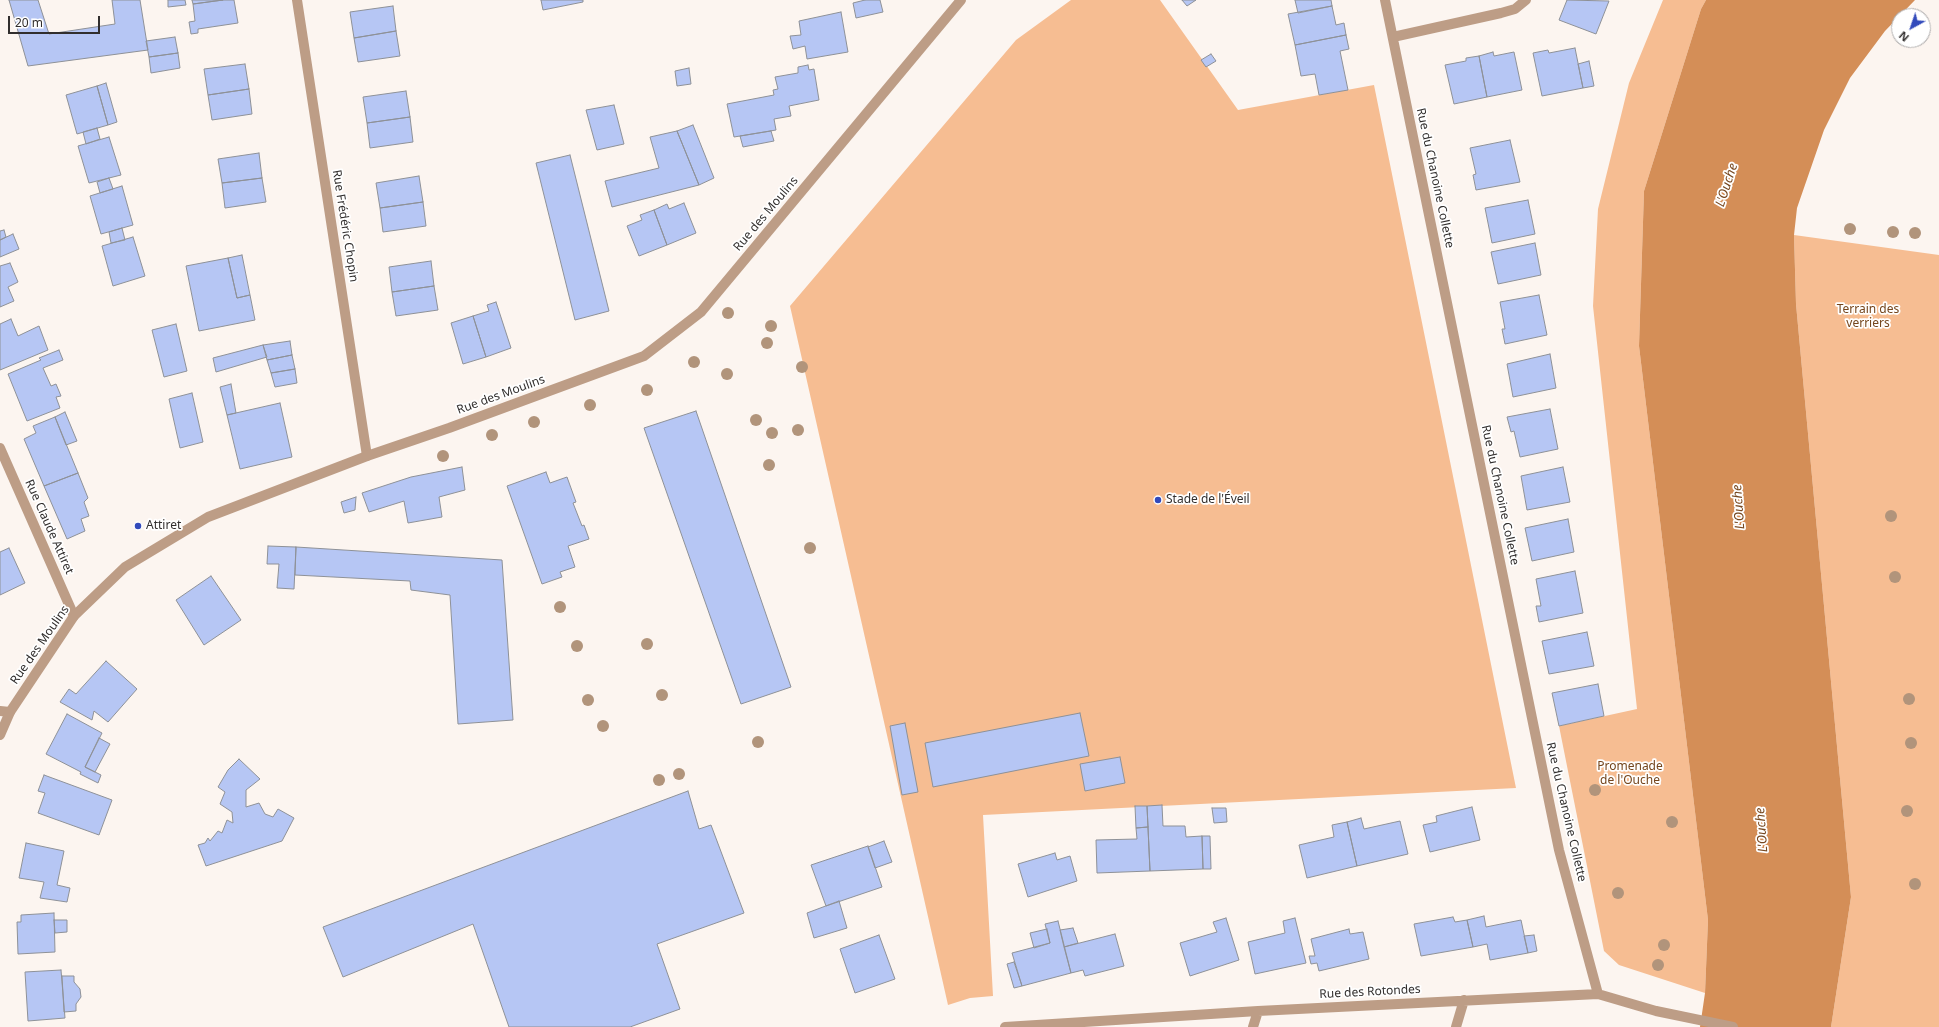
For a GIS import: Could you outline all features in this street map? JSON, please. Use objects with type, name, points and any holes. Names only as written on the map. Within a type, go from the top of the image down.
[{"type":"street","name":"Rue Frédéric Chopin","points":[[297,0],[367,456]]},
{"type":"street","name":"Rue des Moulins","points":[[0,735],[5,712],[74,616],[125,567],[208,517],[367,456],[457,425],[644,356],[701,312],[961,0]]},
{"type":"street","name":"Rue du Chanoine Collette","points":[[1385,0],[1559,850],[1598,994]]},
{"type":"street","points":[[1393,37],[1501,13],[1515,8],[1526,0]]},
{"type":"street","name":"Rue Claude Attiret","points":[[0,448],[74,616]]},
{"type":"street","name":"Rue des Rotondes","points":[[1005,1027],[1258,1010],[1598,994],[1656,1011],[1733,1027]]},
{"type":"street","points":[[1456,1027],[1464,1000]]},
{"type":"street","points":[[1253,1027],[1258,1010]]},
{"type":"green space","points":[[1071,0],[1160,0],[1238,110],[1374,85],[1516,788],[983,815],[993,996],[970,998],[948,1005],[790,306],[1016,40]]},
{"type":"green space","name":"Promenade de l'Ouche","points":[[1663,0],[1706,0],[1701,9],[1644,191],[1639,346],[1708,920],[1705,993],[1619,965],[1604,951],[1559,726],[1637,709],[1593,306],[1598,209],[1629,83]]},
{"type":"green space","name":"Terrain des verriers","points":[[1794,235],[1939,255],[1939,1027],[1831,1027],[1851,897],[1796,304]]},
{"type":"water","name":"L'Ouche","points":[[1706,0],[1915,0],[1907,8],[1891,8],[1891,25],[1850,78],[1824,130],[1797,208],[1794,235],[1796,304],[1851,897],[1831,1027],[1700,1027],[1705,993],[1708,920],[1639,346],[1644,191],[1701,9]]},
{"type":"building","points":[[9,0],[38,0],[49,34],[115,24],[112,0],[140,0],[148,50],[28,66]]},
{"type":"building","points":[[168,0],[185,0],[186,5],[168,7]]},
{"type":"building","points":[[192,0],[223,0],[193,4]]},
{"type":"building","points":[[234,0],[238,23],[198,29],[198,33],[191,34],[189,22],[195,21],[193,4]]},
{"type":"building","points":[[541,0],[583,0],[583,2],[543,10]]},
{"type":"building","points":[[865,0],[880,0],[883,12],[856,18],[853,3]]},
{"type":"building","points":[[1182,0],[1196,0],[1187,6]]},
{"type":"building","points":[[1295,0],[1331,0],[1332,6],[1298,13]]},
{"type":"building","points":[[1567,0],[1609,1],[1596,34],[1559,20]]},
{"type":"building","points":[[393,6],[396,31],[354,38],[350,12]]},
{"type":"building","points":[[1332,6],[1336,25],[1344,23],[1346,35],[1295,45],[1288,14]]},
{"type":"building","points":[[841,12],[848,52],[807,59],[805,46],[793,49],[790,36],[801,35],[799,21]]},
{"type":"building","points":[[396,31],[400,56],[358,62],[354,38]]},
{"type":"building","points":[[1346,35],[1349,49],[1340,51],[1348,90],[1319,95],[1315,74],[1301,76],[1295,45]]},
{"type":"building","points":[[175,37],[178,53],[149,57],[146,41]]},
{"type":"building","points":[[1575,48],[1583,88],[1542,96],[1533,53],[1548,50],[1549,53]]},
{"type":"building","points":[[1493,52],[1494,56],[1514,52],[1522,90],[1487,97],[1479,56]]},
{"type":"building","points":[[178,53],[180,68],[151,73],[149,57]]},
{"type":"building","points":[[1211,54],[1216,61],[1206,67],[1201,60]]},
{"type":"building","points":[[1479,56],[1487,97],[1454,104],[1445,65],[1466,61],[1466,58]]},
{"type":"building","points":[[1589,61],[1594,86],[1583,88],[1578,64]]},
{"type":"building","points":[[245,64],[249,89],[208,95],[204,69]]},
{"type":"building","points":[[808,65],[809,70],[814,69],[819,100],[789,106],[791,116],[774,119],[776,130],[734,137],[727,104],[774,95],[773,90],[778,89],[775,77],[798,73],[798,67]]},
{"type":"building","points":[[689,68],[691,84],[677,86],[675,71]]},
{"type":"building","points":[[106,83],[117,122],[108,125],[97,86]]},
{"type":"building","points":[[97,86],[108,125],[77,134],[66,95]]},
{"type":"building","points":[[249,89],[252,114],[212,120],[208,95]]},
{"type":"building","points":[[406,91],[410,117],[367,123],[363,97]]},
{"type":"building","points":[[614,105],[624,144],[597,150],[586,110]]},
{"type":"building","points":[[410,117],[413,142],[370,148],[367,123]]},
{"type":"building","points":[[693,125],[714,178],[699,185],[677,131]]},
{"type":"building","points":[[97,128],[100,139],[86,144],[83,132]]},
{"type":"building","points":[[677,131],[699,185],[612,207],[605,181],[659,168],[650,137]]},
{"type":"building","points":[[771,131],[774,141],[743,147],[740,136]]},
{"type":"building","points":[[109,137],[121,175],[89,183],[78,146]]},
{"type":"building","points":[[1510,140],[1520,182],[1476,190],[1473,175],[1476,174],[1470,148]]},
{"type":"building","points":[[259,153],[262,178],[222,183],[218,159]]},
{"type":"building","points":[[570,155],[609,311],[575,320],[536,163]]},
{"type":"building","points":[[419,176],[423,202],[380,208],[376,183]]},
{"type":"building","points":[[109,178],[113,189],[100,193],[97,182]]},
{"type":"building","points":[[262,178],[266,202],[225,208],[222,183]]},
{"type":"building","points":[[122,186],[133,225],[101,234],[90,196]]},
{"type":"building","points":[[1528,200],[1535,234],[1492,243],[1485,208]]},
{"type":"building","points":[[423,202],[426,226],[383,232],[380,208]]},
{"type":"building","points":[[684,203],[696,233],[667,245],[654,210],[667,204],[669,209]]},
{"type":"building","points":[[654,210],[667,245],[639,256],[627,226],[642,220],[640,215]]},
{"type":"building","points":[[122,228],[125,240],[111,243],[109,232]]},
{"type":"building","points":[[4,230],[6,237],[0,240],[0,231]]},
{"type":"building","points":[[13,234],[19,249],[0,257],[0,240]]},
{"type":"building","points":[[133,237],[145,276],[113,286],[102,246]]},
{"type":"building","points":[[1535,243],[1541,275],[1498,284],[1491,252]]},
{"type":"building","points":[[242,255],[250,295],[237,298],[228,258]]},
{"type":"building","points":[[228,258],[237,298],[250,295],[255,320],[199,331],[186,266]]},
{"type":"building","points":[[431,261],[434,286],[392,292],[389,267]]},
{"type":"building","points":[[10,263],[18,282],[8,287],[14,301],[0,307],[0,266]]},
{"type":"building","points":[[434,286],[438,310],[396,316],[392,292]]},
{"type":"building","points":[[1539,295],[1547,335],[1505,344],[1502,329],[1505,329],[1500,302]]},
{"type":"building","points":[[496,302],[511,348],[486,357],[473,316],[489,311],[487,305]]},
{"type":"building","points":[[473,316],[486,357],[463,364],[451,323]]},
{"type":"building","points":[[11,319],[18,336],[39,326],[48,350],[0,370],[0,324]]},
{"type":"building","points":[[176,324],[187,371],[164,377],[152,330]]},
{"type":"building","points":[[290,341],[292,355],[267,360],[263,345]]},
{"type":"building","points":[[263,345],[267,357],[216,372],[213,358]]},
{"type":"building","points":[[59,350],[63,360],[43,368],[51,386],[56,384],[61,396],[56,397],[60,408],[27,421],[8,374],[41,360],[39,358]]},
{"type":"building","points":[[1550,354],[1556,388],[1513,397],[1507,364]]},
{"type":"building","points":[[292,355],[295,369],[271,373],[267,360]]},
{"type":"building","points":[[295,369],[297,383],[275,387],[271,373]]},
{"type":"building","points":[[231,384],[236,413],[227,415],[220,387]]},
{"type":"building","points":[[192,393],[203,442],[180,448],[169,399]]},
{"type":"building","points":[[280,403],[292,457],[240,469],[227,415]]},
{"type":"building","points":[[1550,409],[1558,449],[1520,457],[1514,431],[1511,432],[1507,417]]},
{"type":"building","points":[[696,411],[791,687],[741,704],[644,428]]},
{"type":"building","points":[[65,412],[77,441],[66,445],[55,417]]},
{"type":"building","points":[[55,417],[78,473],[44,486],[24,439],[36,433],[33,426]]},
{"type":"building","points":[[462,467],[465,490],[439,497],[442,517],[408,523],[404,501],[369,512],[362,493],[411,477]]},
{"type":"building","points":[[1563,467],[1570,502],[1527,510],[1521,476]]},
{"type":"building","points":[[546,472],[550,483],[567,477],[576,502],[573,503],[589,539],[568,546],[575,567],[560,572],[562,577],[542,584],[507,486]]},
{"type":"building","points":[[78,473],[88,498],[84,502],[89,516],[81,519],[85,531],[67,539],[44,486]]},
{"type":"building","points":[[356,497],[355,510],[344,513],[341,502]]},
{"type":"building","points":[[1568,519],[1574,552],[1532,561],[1525,528]]},
{"type":"building","points":[[268,546],[296,547],[294,589],[277,588],[279,564],[267,564]]},
{"type":"building","points":[[296,547],[502,560],[513,720],[458,724],[450,595],[411,590],[410,581],[295,575]]},
{"type":"building","points":[[9,548],[25,583],[0,595],[0,552]]},
{"type":"building","points":[[1575,571],[1583,613],[1539,622],[1536,606],[1541,606],[1536,579]]},
{"type":"building","points":[[211,576],[241,620],[204,645],[176,600]]},
{"type":"building","points":[[1587,632],[1594,666],[1549,674],[1542,641]]},
{"type":"building","points":[[106,661],[137,689],[108,722],[94,711],[92,720],[60,702],[69,689],[76,694]]},
{"type":"building","points":[[1598,684],[1604,716],[1559,726],[1552,693]]},
{"type":"building","points":[[1080,713],[1089,756],[933,787],[925,743]]},
{"type":"building","points":[[67,714],[102,733],[85,767],[101,775],[98,783],[80,774],[81,772],[46,754]]},
{"type":"building","points":[[905,723],[918,792],[902,795],[890,726]]},
{"type":"building","points":[[99,738],[110,744],[95,772],[85,767]]},
{"type":"building","points":[[1120,757],[1125,783],[1085,791],[1080,764]]},
{"type":"building","points":[[239,759],[260,779],[246,790],[246,807],[259,803],[265,814],[273,817],[278,809],[294,818],[282,841],[206,866],[198,845],[205,843],[208,838],[210,841],[218,831],[222,833],[227,820],[233,823],[232,812],[220,804],[225,792],[218,787],[228,770]]},
{"type":"building","points":[[44,775],[112,800],[99,835],[38,813],[45,793],[38,791]]},
{"type":"building","points":[[688,791],[699,829],[711,825],[744,913],[657,944],[680,1009],[630,1027],[509,1027],[473,924],[343,977],[323,927]]},
{"type":"building","points":[[1162,805],[1163,826],[1185,826],[1186,837],[1202,836],[1203,869],[1150,871],[1147,806]]},
{"type":"building","points":[[1135,806],[1147,806],[1148,827],[1136,828]]},
{"type":"building","points":[[1472,807],[1480,840],[1430,852],[1423,825],[1437,822],[1436,816]]},
{"type":"building","points":[[1212,808],[1226,808],[1227,822],[1214,823]]},
{"type":"building","points":[[1361,818],[1364,829],[1400,821],[1408,854],[1357,866],[1347,822]]},
{"type":"building","points":[[1347,822],[1357,866],[1307,878],[1299,845],[1334,837],[1332,825]]},
{"type":"building","points":[[1148,827],[1150,871],[1097,873],[1096,840],[1137,839],[1136,828]]},
{"type":"building","points":[[1202,836],[1210,836],[1211,869],[1203,869]]},
{"type":"building","points":[[884,841],[892,862],[875,868],[868,847]]},
{"type":"building","points":[[26,843],[64,851],[57,885],[70,888],[67,902],[40,898],[44,882],[19,878]]},
{"type":"building","points":[[868,846],[882,887],[826,906],[811,865]]},
{"type":"building","points":[[1055,853],[1057,860],[1070,856],[1077,881],[1028,897],[1018,864]]},
{"type":"building","points":[[839,901],[847,928],[814,938],[807,913]]},
{"type":"building","points":[[54,913],[55,952],[18,954],[17,922],[21,922],[21,915]]},
{"type":"building","points":[[1484,916],[1486,927],[1521,920],[1528,953],[1490,960],[1487,944],[1473,947],[1467,920]]},
{"type":"building","points":[[1453,917],[1455,922],[1467,920],[1473,947],[1421,956],[1414,924]]},
{"type":"building","points":[[1226,918],[1239,960],[1190,976],[1180,943],[1217,932],[1213,922]]},
{"type":"building","points":[[1295,918],[1306,963],[1255,974],[1248,942],[1285,933],[1283,921]]},
{"type":"building","points":[[54,920],[67,920],[67,932],[55,933]]},
{"type":"building","points":[[1058,921],[1071,973],[1022,986],[1012,953],[1050,943],[1045,924]]},
{"type":"building","points":[[1073,928],[1078,943],[1064,947],[1060,930]]},
{"type":"building","points":[[1047,929],[1050,943],[1034,948],[1030,933]]},
{"type":"building","points":[[1349,929],[1350,934],[1363,932],[1369,959],[1319,971],[1317,963],[1311,964],[1309,956],[1315,956],[1311,939]]},
{"type":"building","points":[[1115,934],[1124,966],[1085,976],[1083,970],[1071,973],[1064,947]]},
{"type":"building","points":[[879,935],[895,979],[855,993],[840,949]]},
{"type":"building","points":[[1534,935],[1537,951],[1528,953],[1524,936]]},
{"type":"building","points":[[1014,962],[1022,986],[1014,988],[1007,964]]},
{"type":"building","points":[[61,970],[65,1018],[28,1021],[25,972]]},
{"type":"building","points":[[62,976],[74,976],[74,982],[80,989],[81,997],[76,1004],[76,1011],[64,1012]]},
{"type":"place","name":"Stade de l'Éveil","points":[[1158,500]]},
{"type":"place","name":"Attiret","points":[[138,526]]}]
